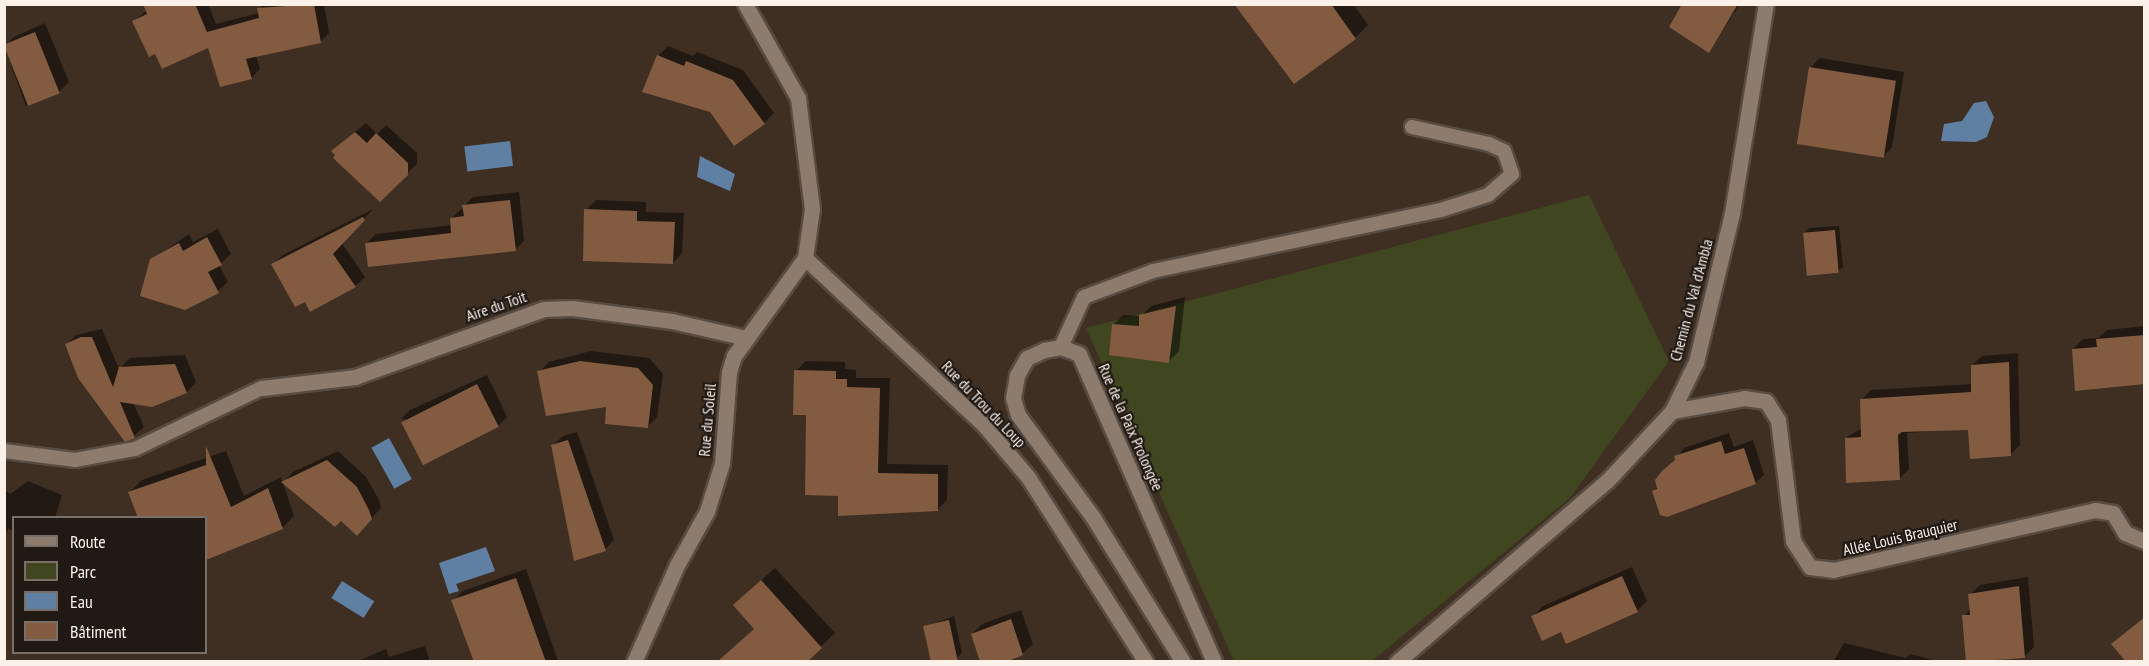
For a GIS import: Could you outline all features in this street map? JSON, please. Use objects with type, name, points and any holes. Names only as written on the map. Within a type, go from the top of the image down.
[{"type":"street","points":[[745,4],[798,98],[812,209],[805,258]]},
{"type":"street","name":"Chemin du Val d'Ambla","points":[[1397,662],[1607,481],[1672,411],[1696,362],[1732,213],[1766,4]]},
{"type":"street","name":"Rue du Soleil","points":[[634,662],[677,565],[707,511],[722,463],[729,372],[746,338],[805,258]]},
{"type":"street","name":"Rue du Trou du Loup","points":[[805,258],[984,425],[1028,477],[1146,662]]},
{"type":"street","name":"Aire du Toit","points":[[262,388],[355,376],[544,309],[572,308],[672,321],[746,338]]},
{"type":"street","points":[[1061,347],[1044,350],[1028,358],[1017,375],[1013,398],[1018,415],[1092,516],[1183,662]]},
{"type":"street","name":"Rue de la Paix Prolongée","points":[[1061,347],[1079,354],[1214,662]]},
{"type":"street","name":"Allée Louis Brauquier","points":[[1672,411],[1744,398],[1766,401],[1778,420],[1793,541],[1810,567],[1833,570],[2095,510],[2113,513],[2124,533],[2145,541]]},
{"type":"lane","points":[[1061,347],[1084,297],[1133,278],[1444,209],[1488,195],[1512,174],[1504,151],[1497,147],[1412,127]]},
{"type":"lane","points":[[4,451],[75,460],[135,449],[262,388]]},
{"type":"green space","points":[[1589,195],[1669,361],[1570,498],[1372,661],[1234,661],[1086,328]]},
{"type":"water","points":[[1986,101],[1994,117],[1987,137],[1976,142],[1941,141],[1944,124],[1962,121],[1974,103]]},
{"type":"water","points":[[510,141],[513,166],[467,171],[464,147]]},
{"type":"water","points":[[700,156],[735,174],[730,191],[697,177]]},
{"type":"water","points":[[389,438],[412,479],[394,489],[372,448]]},
{"type":"water","points":[[486,547],[495,571],[456,584],[459,591],[449,594],[439,563]]},
{"type":"water","points":[[342,581],[374,601],[364,618],[331,598]]},
{"type":"building","points":[[143,4],[195,4],[207,32],[259,18],[257,8],[314,4],[321,43],[246,59],[252,79],[220,87],[208,48],[162,69],[155,54],[149,57],[132,21],[147,14]]},
{"type":"building","points":[[1234,4],[1331,4],[1356,39],[1294,84]]},
{"type":"building","points":[[1682,4],[1738,4],[1709,53],[1669,27]]},
{"type":"building","points":[[35,32],[60,93],[28,106],[4,45]]},
{"type":"building","points":[[657,55],[684,66],[686,61],[733,80],[765,124],[734,146],[710,112],[642,92]]},
{"type":"building","points":[[1809,67],[1896,81],[1884,158],[1797,144]]},
{"type":"building","points":[[355,132],[367,143],[376,133],[408,163],[408,175],[380,202],[333,158],[335,155],[331,151]]},
{"type":"building","points":[[510,200],[516,251],[368,267],[365,243],[451,233],[450,218],[464,216],[462,205]]},
{"type":"building","points":[[584,209],[637,211],[637,221],[675,222],[673,264],[583,261]]},
{"type":"building","points":[[363,217],[365,220],[333,254],[356,287],[310,312],[305,302],[295,307],[271,264]]},
{"type":"building","points":[[1835,230],[1839,273],[1807,276],[1803,233]]},
{"type":"building","points":[[207,237],[222,265],[208,272],[219,293],[185,310],[140,296],[150,259],[179,243],[183,251]]},
{"type":"building","points":[[1176,306],[1169,363],[1109,355],[1112,324],[1139,326],[1139,315]]},
{"type":"building","points":[[2145,335],[2145,384],[2075,391],[2072,349],[2097,347],[2096,339]]},
{"type":"building","points":[[81,337],[92,337],[113,387],[119,367],[175,364],[187,393],[152,407],[120,402],[135,438],[125,442],[78,378],[65,344]]},
{"type":"building","points":[[580,361],[638,368],[653,385],[648,428],[605,424],[606,407],[546,416],[537,371]]},
{"type":"building","points":[[2009,362],[2011,456],[1970,459],[1968,430],[1902,432],[1898,435],[1900,480],[1846,483],[1845,438],[1861,437],[1860,399],[1971,392],[1971,365]]},
{"type":"building","points":[[794,370],[836,371],[836,379],[847,379],[847,387],[880,388],[878,473],[938,474],[938,511],[838,516],[838,496],[805,495],[806,415],[793,415]]},
{"type":"building","points":[[477,384],[499,427],[423,465],[401,423]]},
{"type":"building","points":[[568,440],[606,551],[574,561],[551,445]]},
{"type":"building","points":[[1721,441],[1725,454],[1744,448],[1756,484],[1667,517],[1660,515],[1652,491],[1657,489],[1655,480],[1675,460],[1674,456]]},
{"type":"building","points":[[206,446],[231,507],[268,488],[283,529],[207,560],[207,516],[137,516],[128,492],[206,465]]},
{"type":"building","points":[[327,460],[357,487],[369,510],[372,519],[357,536],[341,521],[335,527],[281,482]]},
{"type":"building","points":[[1622,576],[1638,612],[1566,644],[1561,632],[1542,641],[1531,616]]},
{"type":"building","points":[[516,578],[546,662],[474,662],[451,600]]},
{"type":"building","points":[[761,580],[822,648],[807,662],[717,662],[754,629],[733,605]]},
{"type":"building","points":[[2019,586],[2025,658],[1966,662],[1962,615],[1970,615],[1968,594]]},
{"type":"building","points":[[2145,617],[2145,662],[2126,662],[2111,644]]},
{"type":"building","points":[[1011,619],[1023,655],[1006,662],[980,662],[971,634]]},
{"type":"building","points":[[949,620],[958,662],[931,662],[923,626]]}]
